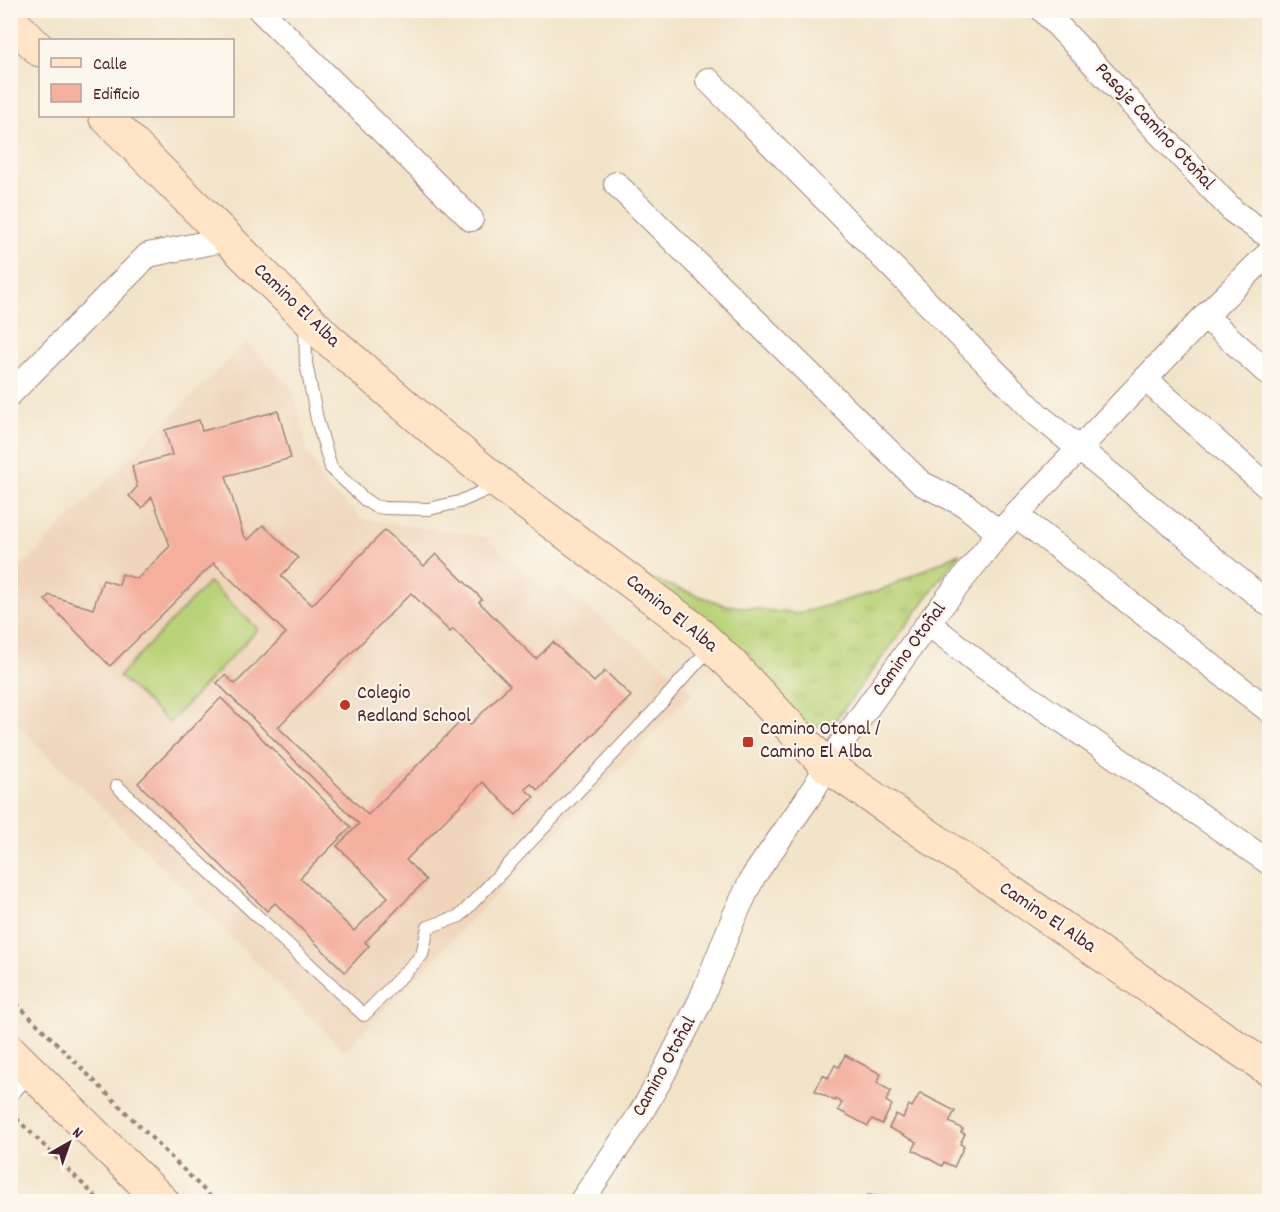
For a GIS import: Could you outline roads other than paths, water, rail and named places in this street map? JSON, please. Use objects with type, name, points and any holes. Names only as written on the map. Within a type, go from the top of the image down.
[{"type":"main road","points":[[16,20],[39,49]]},
{"type":"main road","name":"Camino El Alba","points":[[106,117],[305,317],[372,377],[500,484],[666,607],[712,646],[827,766],[1269,1070]]},
{"type":"main road","points":[[16,1069],[163,1202]]},
{"type":"street","points":[[260,10],[471,219]]},
{"type":"street","name":"Pasaje Camino Otoñal","points":[[1043,10],[1234,212],[1269,237]]},
{"type":"street","points":[[708,80],[1038,415],[1269,605]]},
{"type":"street","points":[[616,184],[921,483],[964,505],[999,533]]},
{"type":"street","points":[[10,394],[148,255],[227,239]]},
{"type":"street","name":"Camino Otoñal","points":[[581,1202],[639,1116],[670,1062],[700,1002],[734,917],[753,877],[827,766],[928,623],[999,533],[1205,316],[1269,252]]},
{"type":"street","points":[[1205,316],[1269,375]]},
{"type":"street","points":[[1145,379],[1269,489]]},
{"type":"street","points":[[1016,515],[1269,711]]},
{"type":"street","points":[[928,623],[980,664],[1269,863]]},
{"type":"lane","points":[[305,317],[306,363],[328,460],[337,476],[364,500],[374,506],[384,508],[429,509],[459,502],[500,484]]},
{"type":"lane","points":[[117,786],[364,1015],[422,955],[428,927],[460,916],[654,711],[712,646]]},
{"type":"place","name":"Colegio Redland School","points":[[345,705]]},
{"type":"place","name":"Camino Otonal / Camino El Alba","points":[[748,742]]}]
